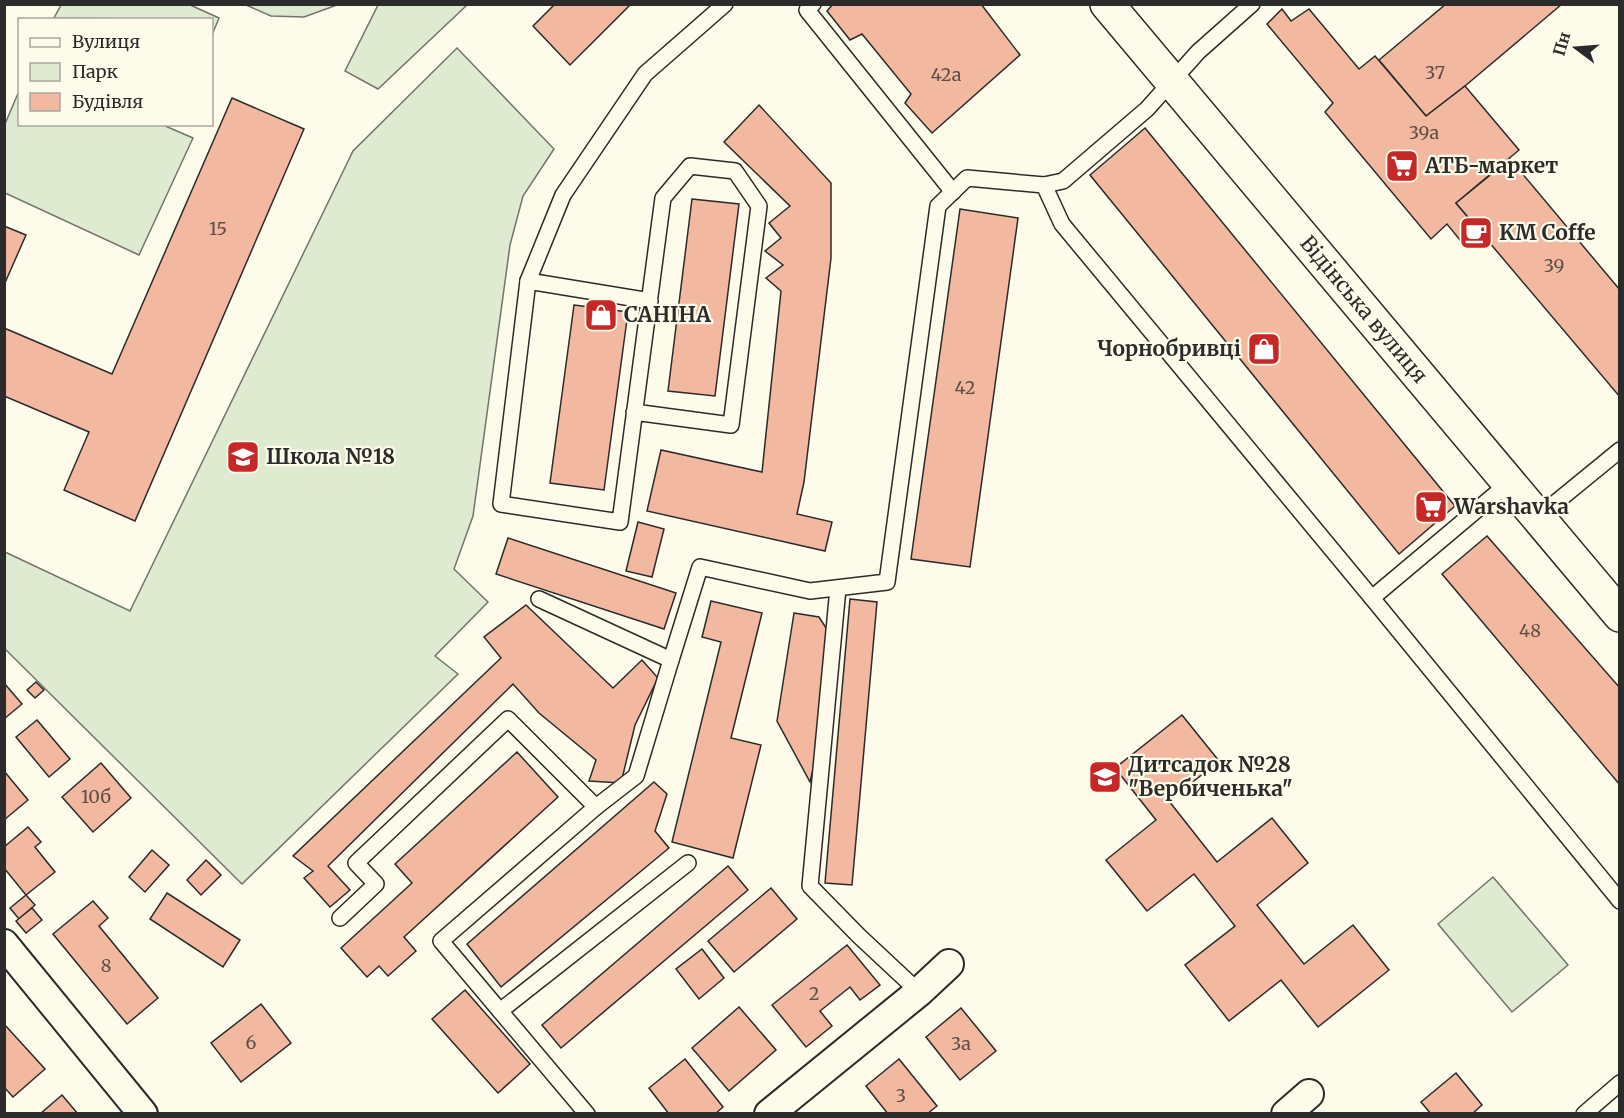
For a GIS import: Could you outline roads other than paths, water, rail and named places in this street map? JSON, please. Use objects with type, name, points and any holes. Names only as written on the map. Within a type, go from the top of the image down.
[{"type":"main road","name":"Відінська вулиця","points":[[1107,4],[1620,615]]},
{"type":"street","points":[[4,944],[143,1113]]},
{"type":"street","points":[[769,1113],[919,992],[949,964]]},
{"type":"street","points":[[1286,1113],[1309,1094]]},
{"type":"lane","points":[[634,412],[731,425],[759,206],[735,171],[690,166],[663,198],[650,301],[634,412],[620,522],[501,504],[528,281],[563,195],[645,74],[725,4]]},
{"type":"lane","points":[[813,4],[807,10],[953,192]]},
{"type":"lane","points":[[587,1113],[441,941],[596,807],[636,776],[700,567],[810,591],[887,582],[938,206],[967,178],[1044,185],[1063,181],[1147,109],[1198,52],[1252,4]]},
{"type":"lane","points":[[1044,185],[1062,224],[1620,901]]},
{"type":"lane","points":[[528,281],[650,301]]},
{"type":"lane","points":[[1538,516],[1620,450]]},
{"type":"lane","points":[[1372,598],[1510,482]]},
{"type":"lane","points":[[838,588],[810,886],[919,992]]},
{"type":"lane","points":[[539,599],[671,660]]},
{"type":"lane","points":[[340,918],[376,884],[356,863],[508,719],[596,807]]},
{"type":"lane","points":[[500,1011],[688,863]]},
{"type":"lane","points":[[1584,1113],[1620,1083]]},
{"type":"place","name":"АТБ-маркет","points":[[1402,166]]},
{"type":"place","name":"KM Coffe","points":[[1476,233]]},
{"type":"place","name":"САНІНА","points":[[601,315]]},
{"type":"place","name":"Чорнобривці","points":[[1264,349]]},
{"type":"place","name":"Школа №18","points":[[243,457]]},
{"type":"place","name":"Warshavka","points":[[1431,507]]},
{"type":"place","name":"Дитсадок №28 \"Вербиченька\"","points":[[1105,777]]}]
